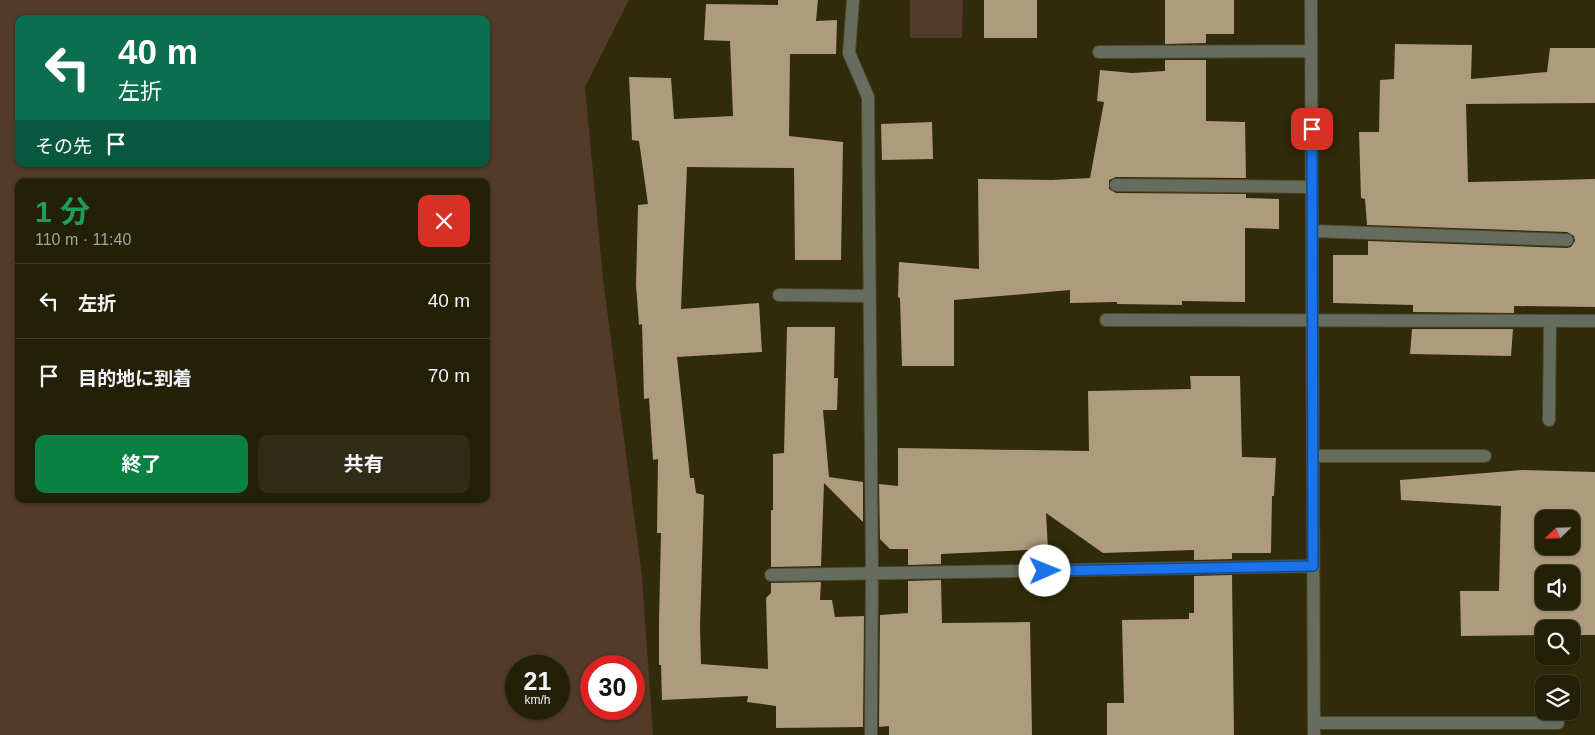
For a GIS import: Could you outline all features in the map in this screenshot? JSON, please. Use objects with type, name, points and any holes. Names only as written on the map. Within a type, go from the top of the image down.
[{"type":"street","points":[[853,0],[850,53],[868,97],[872,573],[871,735]]},
{"type":"street","points":[[1311,0],[1314,729],[1558,723]]},
{"type":"street","points":[[1100,52],[1311,51]]},
{"type":"street","points":[[1116,185],[1312,186]]},
{"type":"street","points":[[1312,231],[1567,240]]},
{"type":"street","points":[[779,294],[870,296]]},
{"type":"street","points":[[1106,320],[1595,321]]},
{"type":"street","points":[[1549,420],[1550,321]]},
{"type":"street","points":[[1313,456],[1485,456]]},
{"type":"street","points":[[771,574],[1313,566]]},
{"type":"shaded area","points":[[0,0],[629,0],[585,87],[603,279],[642,576],[653,735],[0,735]]},
{"type":"shaded area","points":[[910,0],[963,0],[962,38],[910,38]]},
{"type":"building","points":[[778,0],[818,0],[816,21],[837,20],[836,54],[790,54],[789,136],[843,142],[841,260],[795,260],[794,168],[687,167],[681,309],[759,303],[762,352],[677,357],[690,478],[694,478],[696,493],[704,495],[700,627],[701,664],[768,669],[766,598],[771,593],[771,583],[821,582],[820,600],[832,600],[835,617],[864,616],[863,727],[776,728],[776,706],[747,702],[748,696],[662,700],[661,665],[659,665],[661,533],[657,533],[658,459],[653,460],[649,398],[644,399],[642,324],[639,325],[636,285],[638,205],[648,204],[639,141],[632,140],[629,77],[671,78],[674,119],[733,116],[730,41],[704,40],[706,4],[778,5]]},
{"type":"building","points":[[984,0],[1037,0],[1037,38],[984,38]]},
{"type":"building","points":[[1165,0],[1234,0],[1234,34],[1206,34],[1206,43],[1165,44]]},
{"type":"building","points":[[1395,44],[1472,45],[1471,79],[1547,72],[1550,48],[1595,48],[1595,103],[1466,104],[1468,182],[1595,179],[1595,307],[1514,306],[1514,313],[1413,312],[1413,305],[1333,303],[1333,255],[1368,255],[1368,241],[1567,248],[1571,247],[1575,241],[1574,236],[1567,232],[1367,225],[1365,199],[1361,198],[1359,132],[1379,132],[1380,80],[1394,79]]},
{"type":"building","points":[[1165,60],[1206,60],[1206,121],[1245,122],[1246,178],[1116,177],[1109,180],[1109,189],[1116,193],[1246,194],[1246,198],[1279,199],[1279,229],[1245,228],[1245,302],[1182,301],[1182,305],[1117,304],[1117,302],[1070,303],[1070,290],[954,300],[954,366],[902,366],[900,298],[898,297],[899,262],[979,269],[978,179],[1052,180],[1090,178],[1104,102],[1097,101],[1100,70],[1132,73],[1165,71]]},
{"type":"building","points":[[932,122],[933,159],[882,160],[881,124]]},
{"type":"building","points":[[787,327],[835,327],[834,378],[838,378],[837,410],[823,410],[829,477],[863,482],[863,522],[824,483],[821,566],[771,567],[773,454],[784,453]]},
{"type":"building","points":[[1412,329],[1513,329],[1511,356],[1410,354]]},
{"type":"building","points":[[1190,376],[1240,376],[1242,457],[1276,458],[1274,496],[1272,496],[1271,553],[1232,553],[1232,559],[1194,560],[1194,550],[1103,553],[1046,513],[1048,549],[941,554],[941,564],[908,565],[908,549],[890,549],[880,539],[879,484],[898,486],[898,448],[1089,451],[1088,391],[1191,389]]},
{"type":"building","points":[[1522,470],[1595,472],[1595,635],[1580,635],[1580,620],[1535,620],[1535,635],[1461,636],[1460,591],[1499,591],[1501,506],[1401,500],[1400,480]]},
{"type":"building","points":[[1232,575],[1234,735],[1107,735],[1107,703],[1124,703],[1122,620],[1189,619],[1189,613],[1194,613],[1194,576]]},
{"type":"building","points":[[941,580],[942,623],[1030,622],[1032,735],[889,735],[889,726],[879,727],[880,615],[908,613],[908,581]]},
{"type":"route","points":[[1045,571],[1313,566],[1312,129]]}]
